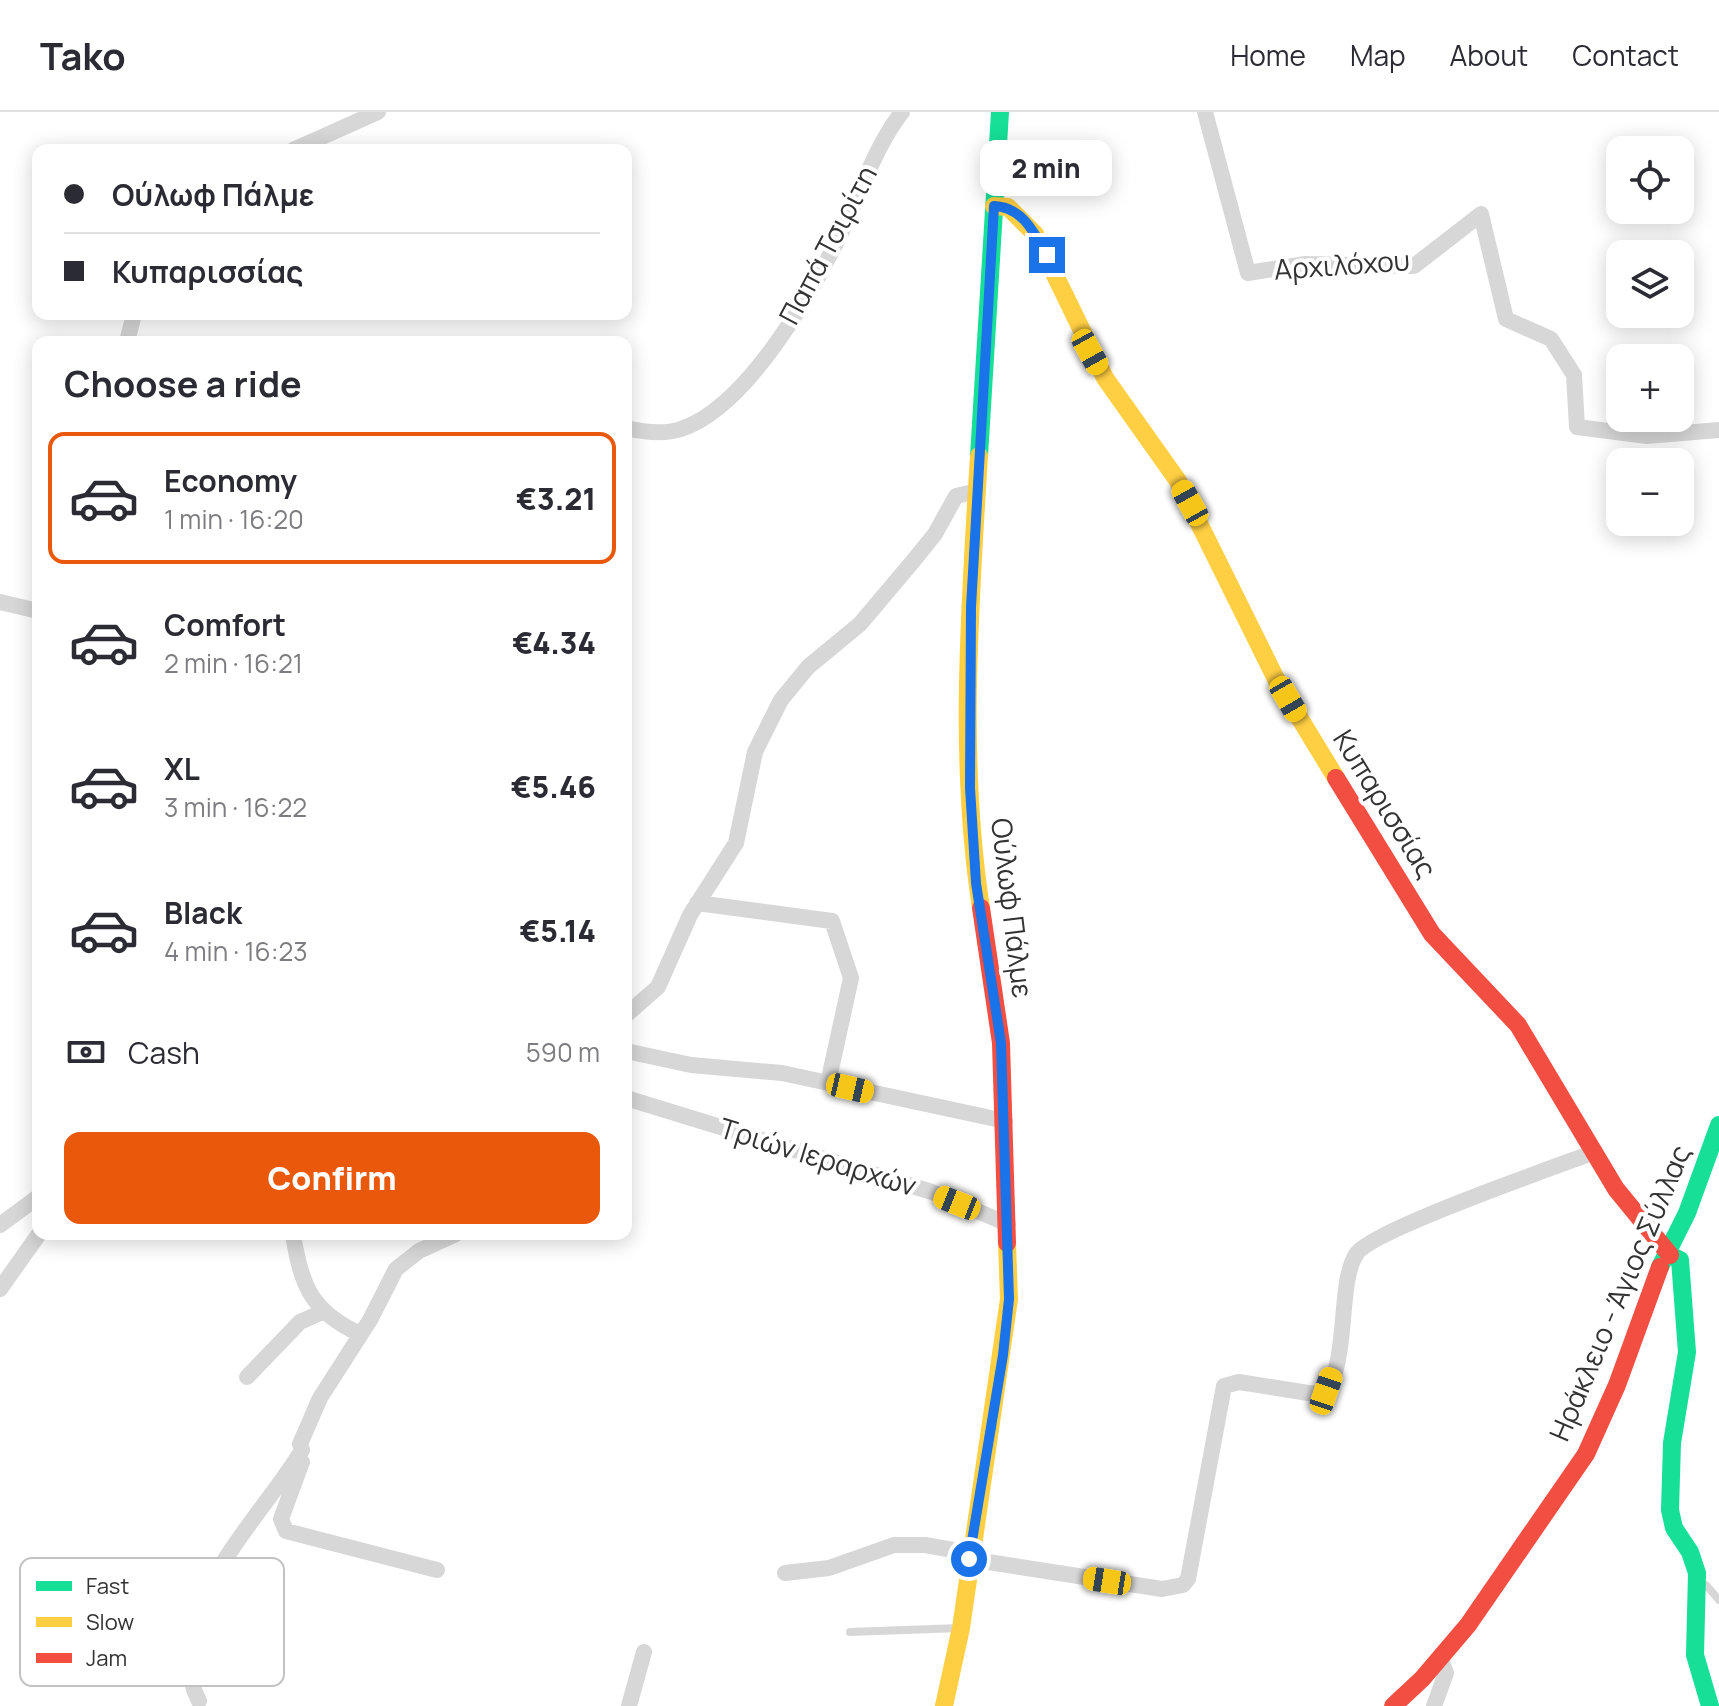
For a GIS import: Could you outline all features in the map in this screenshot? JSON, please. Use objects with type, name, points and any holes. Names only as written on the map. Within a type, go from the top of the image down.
[{"type":"street","points":[[306,144],[378,112]]},
{"type":"street","name":"Παπά Τσιρίτη","points":[[632,429],[653,433],[682,429],[715,411],[746,379],[794,318],[814,285],[876,156],[902,112]]},
{"type":"street","name":"Ούλωφ Πάλμε","points":[[944,1706],[961,1628],[1006,1327],[1008,1224],[1001,1043],[976,883],[970,788],[977,491],[1000,112]]},
{"type":"street","name":"Αρχιλόχου","points":[[1205,112],[1248,273],[1305,264],[1414,266],[1481,214],[1506,319],[1551,339],[1574,375],[1577,427],[1647,436],[1719,430]]},
{"type":"street","name":"Κυπαρισσίας","points":[[994,206],[1008,207],[1035,234],[1105,378],[1178,481],[1277,681],[1432,934],[1518,1025],[1616,1189],[1666,1252],[1680,1260],[1687,1352],[1672,1443],[1670,1510],[1674,1528],[1695,1564],[1698,1583]]},
{"type":"street","points":[[632,1010],[658,987],[697,903],[736,843],[755,752],[781,700],[808,667],[860,624],[935,534],[956,496],[977,491]]},
{"type":"street","points":[[0,602],[32,610]]},
{"type":"street","points":[[697,903],[832,921],[851,978],[828,1083]]},
{"type":"street","points":[[632,1052],[691,1065],[782,1073],[1005,1121]]},
{"type":"street","name":"Τριών Ιεραρχών","points":[[632,1100],[932,1192],[1008,1224]]},
{"type":"street","name":"Ηράκλειο - Άγιος Σύλλας","points":[[1393,1706],[1475,1615],[1586,1454],[1617,1385],[1666,1252],[1683,1224],[1719,1125]]},
{"type":"street","points":[[785,1573],[829,1568],[894,1545],[925,1545],[970,1556],[1162,1589],[1183,1585],[1188,1579],[1224,1386],[1239,1382],[1321,1395],[1326,1391],[1338,1354],[1353,1261],[1362,1248],[1423,1219],[1595,1152]]},
{"type":"street","points":[[0,1225],[32,1201]]},
{"type":"street","points":[[0,1289],[35,1240]]},
{"type":"street","points":[[294,1240],[303,1276],[322,1312],[360,1334]]},
{"type":"street","points":[[437,1570],[286,1531],[281,1519],[301,1467],[300,1444],[320,1398],[402,1263],[445,1240]]},
{"type":"street","points":[[247,1377],[300,1322],[322,1312]]},
{"type":"street","points":[[228,1558],[302,1450]]},
{"type":"street","points":[[1698,1583],[1695,1655],[1710,1706]]},
{"type":"street","points":[[629,1706],[644,1652]]},
{"type":"street","points":[[1434,1706],[1446,1673],[1440,1657]]},
{"type":"street","points":[[195,1686],[199,1701]]},
{"type":"lane","points":[[1698,1583],[1706,1585],[1719,1600]]},
{"type":"lane","points":[[850,1632],[961,1628]]},
{"type":"traffic: fast","points":[[979,456],[1000,112]]},
{"type":"traffic: fast","points":[[1660,1267],[1687,1213],[1719,1125]]},
{"type":"traffic: fast","points":[[1670,1255],[1680,1260],[1687,1352],[1672,1443],[1670,1510],[1674,1528],[1690,1552],[1697,1573],[1695,1655],[1710,1706]]},
{"type":"traffic: slow","points":[[994,206],[1008,207],[1035,234],[1105,378],[1178,481],[1277,681],[1336,778]]},
{"type":"traffic: slow","points":[[979,456],[970,625],[968,739],[974,852],[981,908]]},
{"type":"traffic: slow","points":[[944,1706],[961,1628],[1009,1299],[1007,1243]]},
{"type":"traffic: jam","points":[[1336,778],[1432,934],[1518,1025],[1616,1189],[1670,1255]]},
{"type":"traffic: jam","points":[[981,908],[1001,1043],[1007,1243]]},
{"type":"traffic: jam","points":[[1393,1706],[1422,1679],[1468,1625],[1586,1454],[1617,1385],[1660,1267]]},
{"type":"route","points":[[969,1559],[1003,1355],[1009,1299],[1001,1043],[976,883],[969,750],[971,607],[994,206],[1008,207],[1018,214],[1047,255]]}]
